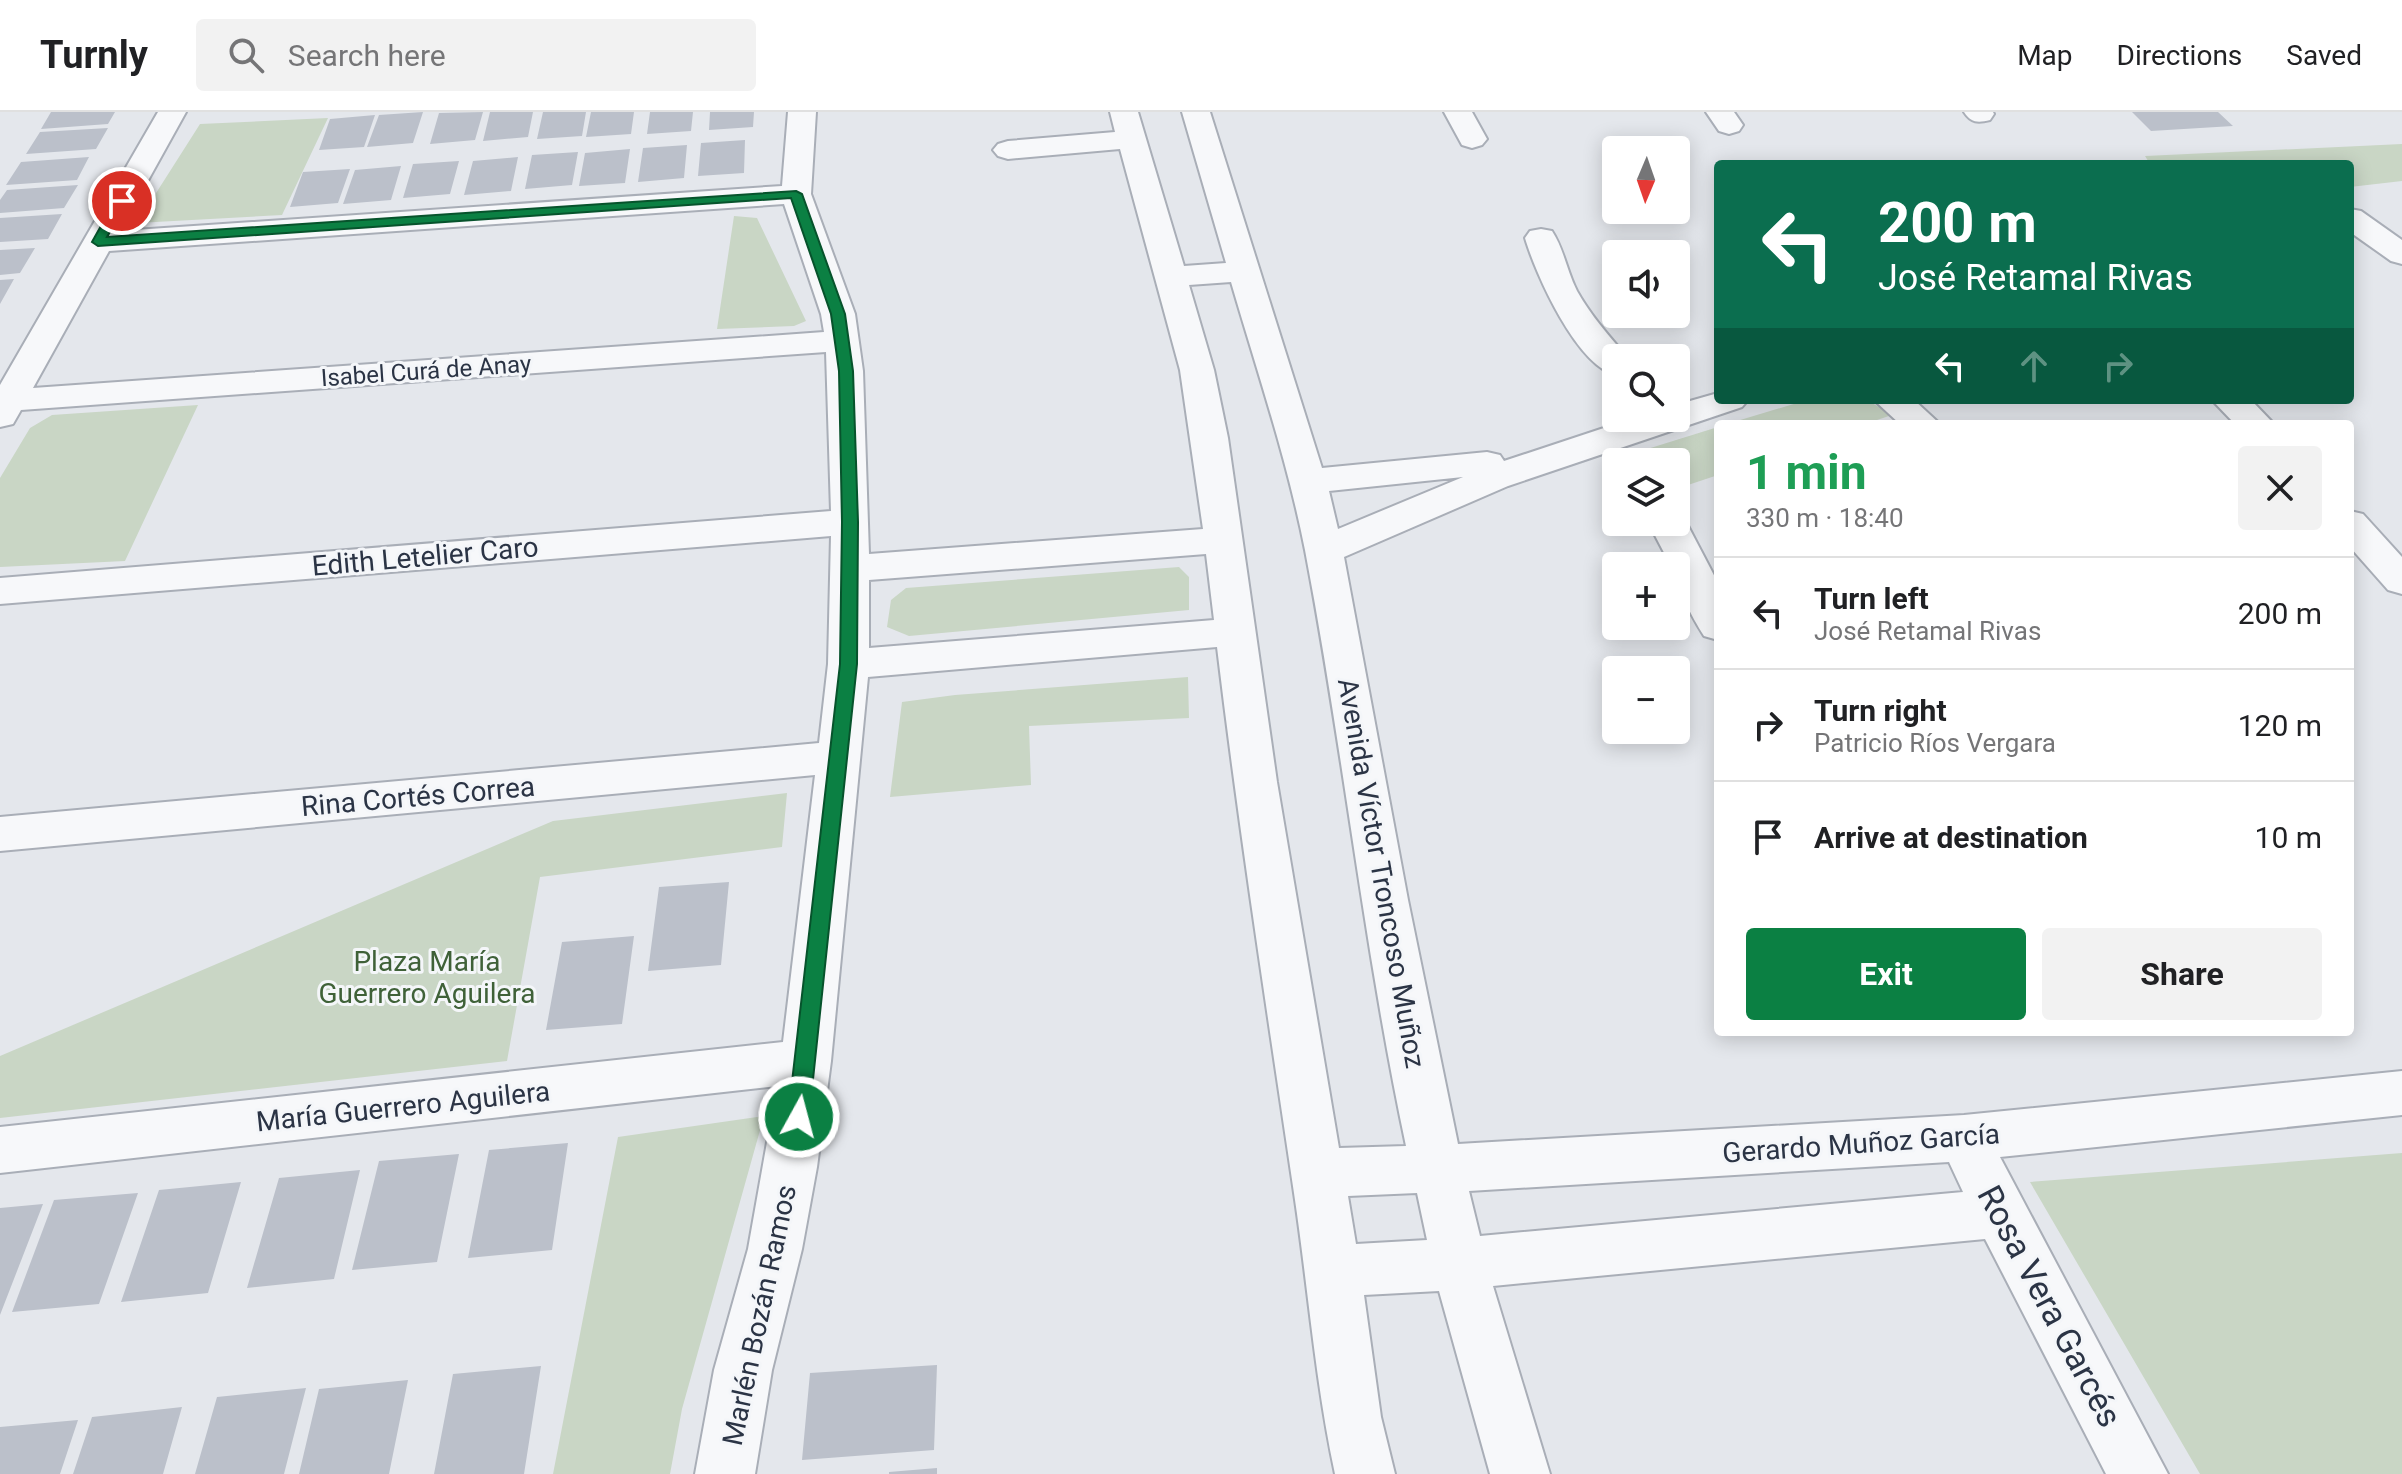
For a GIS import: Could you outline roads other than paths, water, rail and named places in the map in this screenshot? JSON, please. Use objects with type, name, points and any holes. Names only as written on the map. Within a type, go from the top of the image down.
[{"type":"street","points":[[5,408],[172,112]]},
{"type":"street","name":"Marlén Bozán Ramos","points":[[725,1474],[743,1370],[775,1249],[791,1167],[806,1061],[849,664],[849,433],[842,341],[831,288],[796,194],[802,112]]},
{"type":"street","name":"Avenida Víctor Troncoso Muñoz","points":[[1196,112],[1308,481],[1324,551],[1435,1168],[1489,1380],[1520,1474]]},
{"type":"street","points":[[1458,112],[1472,139]]},
{"type":"street","points":[[1008,150],[1127,126],[1172,277],[1200,384],[1255,782],[1333,1271],[1352,1417],[1365,1474]]},
{"type":"street","points":[[98,242],[796,194]]},
{"type":"street","points":[[2354,221],[2402,254]]},
{"type":"street","points":[[1541,238],[1548,266],[1565,303],[1602,348]]},
{"type":"street","points":[[1172,277],[1244,271]]},
{"type":"street","name":"Isabel Curá de Anay","points":[[5,408],[842,341]]},
{"type":"street","points":[[1690,412],[1716,404]]},
{"type":"street","points":[[1897,404],[1917,420]]},
{"type":"street","points":[[2234,404],[2252,420]]},
{"type":"street","points":[[1613,448],[1643,432]]},
{"type":"street","points":[[1308,481],[1439,470],[1556,453],[1602,452]]},
{"type":"street","points":[[1324,551],[1430,503],[1556,453]]},
{"type":"street","name":"Edith Letelier Caro","points":[[0,591],[850,522]]},
{"type":"street","points":[[2354,527],[2402,581]]},
{"type":"street","points":[[1676,536],[1714,617]]},
{"type":"street","points":[[850,568],[1223,540]]},
{"type":"street","points":[[849,664],[1235,632]]},
{"type":"street","name":"Rina Cortés Correa","points":[[0,834],[837,757]]},
{"type":"street","name":"María Guerrero Aguilera","points":[[0,1150],[806,1061]]},
{"type":"street","name":"Gerardo Muñoz García","points":[[1317,1173],[1964,1138],[2399,1098]]},
{"type":"street","name":"Rosa Vera Garcés","points":[[1964,1138],[1999,1213],[2138,1474]]},
{"type":"street","points":[[1333,1271],[1460,1264],[1999,1213]]},
{"type":"park label","name":"Plaza María Guerrero Aguilera","points":[[427,977]]}]
